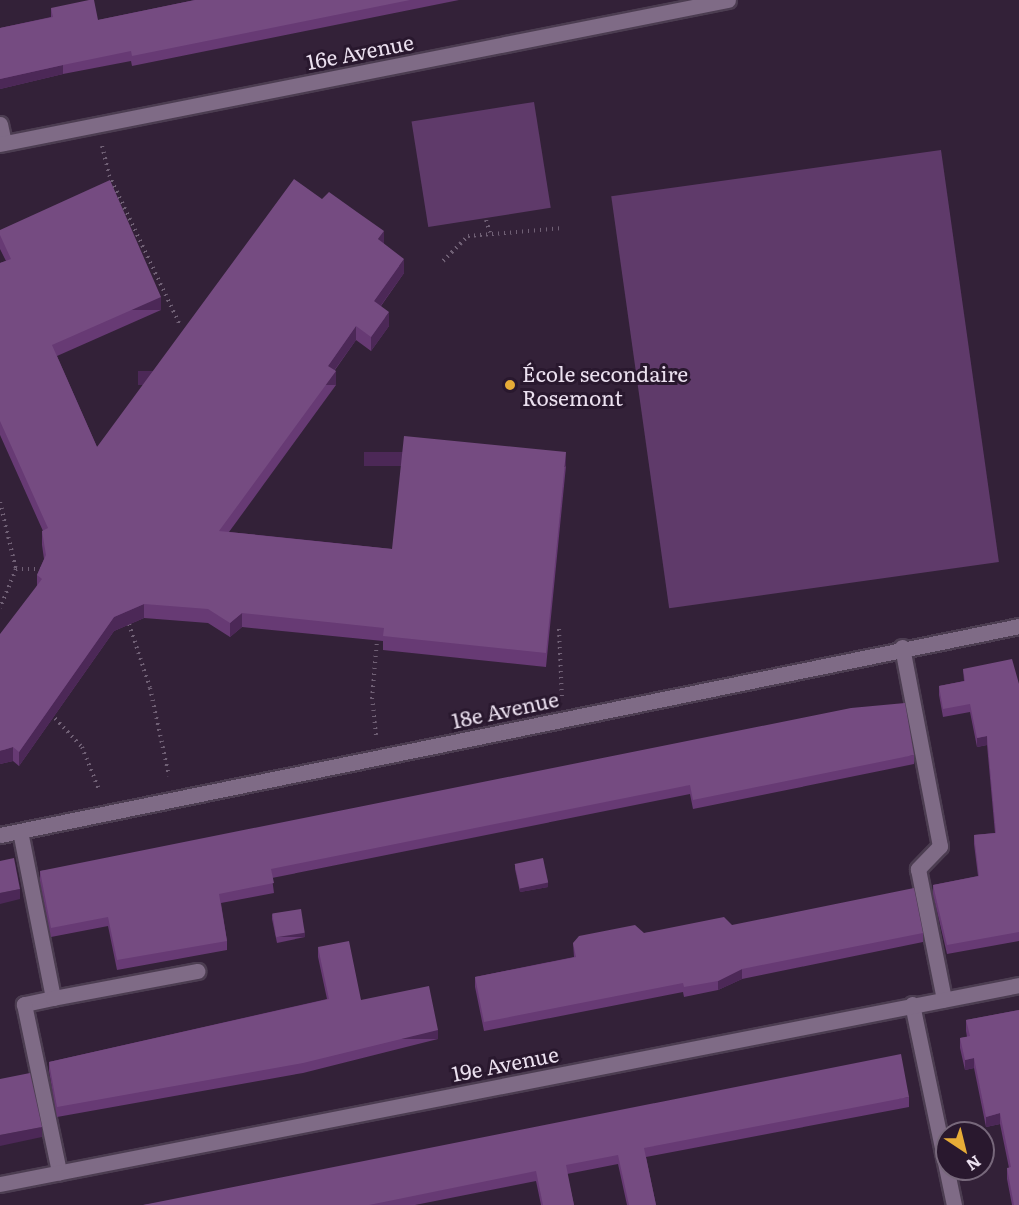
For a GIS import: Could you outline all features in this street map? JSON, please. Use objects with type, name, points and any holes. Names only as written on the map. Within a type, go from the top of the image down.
[{"type":"street","name":"16e Avenue","points":[[2,144],[728,0]]},
{"type":"street","points":[[0,124],[2,144]]},
{"type":"street","name":"18e Avenue","points":[[0,835],[902,647],[1019,626]]},
{"type":"street","points":[[902,647],[940,846],[918,869],[944,999]]},
{"type":"street","points":[[20,831],[53,998]]},
{"type":"street","points":[[59,1172],[24,1004],[197,971]]},
{"type":"street","name":"19e Avenue","points":[[0,1184],[1019,985]]},
{"type":"street","points":[[912,1005],[954,1205]]},
{"type":"path","points":[[102,146],[109,175],[179,323]]},
{"type":"path","points":[[107,185],[109,175]]},
{"type":"path","points":[[486,220],[490,232]]},
{"type":"path","points":[[443,261],[457,243],[490,232],[563,228]]},
{"type":"path","points":[[0,502],[16,569],[0,608]]},
{"type":"path","points":[[16,569],[45,569]]},
{"type":"path","points":[[129,624],[150,688],[169,776]]},
{"type":"path","points":[[560,629],[562,698]]},
{"type":"path","points":[[376,735],[372,699],[377,641]]},
{"type":"path","points":[[51,714],[82,747],[99,790]]},
{"type":"shaded area","points":[[534,102],[551,208],[428,227],[412,121]]},
{"type":"shaded area","points":[[941,150],[999,562],[669,608],[611,196]]},
{"type":"building","points":[[94,0],[98,20],[195,0],[410,0],[132,56],[131,51],[0,79],[0,28],[53,17],[51,8]]},
{"type":"building","points":[[294,179],[322,199],[329,192],[384,231],[378,239],[404,259],[374,301],[389,312],[371,337],[356,326],[328,366],[336,371],[219,531],[392,549],[404,436],[566,452],[546,653],[383,636],[384,628],[242,613],[230,623],[208,609],[144,604],[114,617],[19,752],[13,747],[0,751],[0,634],[42,579],[37,575],[46,555],[42,531],[48,528],[0,421],[0,263],[11,259],[0,230],[110,180],[161,297],[52,345],[97,447]]},
{"type":"building","points":[[1012,659],[1019,684],[1019,932],[947,945],[933,885],[979,876],[974,835],[996,833],[987,736],[977,738],[970,704],[943,709],[939,686],[965,681],[963,669]]},
{"type":"building","points":[[905,703],[914,755],[693,800],[690,785],[271,869],[274,883],[219,894],[227,941],[117,960],[108,917],[51,928],[40,871],[851,708]]},
{"type":"building","points":[[14,858],[20,889],[0,893],[0,861]]},
{"type":"building","points":[[543,858],[548,882],[520,888],[515,864]]},
{"type":"building","points":[[914,888],[923,933],[742,969],[718,981],[684,987],[683,983],[484,1022],[475,977],[576,957],[573,943],[579,936],[635,925],[644,933],[724,917],[732,925]]},
{"type":"building","points":[[301,909],[305,933],[276,937],[272,914]]},
{"type":"building","points":[[349,941],[361,1000],[429,986],[438,1030],[303,1063],[57,1107],[49,1062],[329,999],[318,947]]},
{"type":"building","points":[[1019,1010],[1019,1205],[1014,1205],[1007,1168],[1011,1167],[1000,1113],[986,1117],[974,1058],[965,1060],[960,1038],[970,1036],[966,1020]]},
{"type":"building","points":[[901,1054],[909,1097],[644,1148],[656,1205],[629,1205],[618,1155],[566,1165],[574,1205],[543,1205],[536,1171],[369,1205],[143,1205]]},
{"type":"building","points":[[30,1073],[42,1127],[0,1135],[0,1079]]},
{"type":"place","name":"École secondaire Rosemont","points":[[510,385]]}]
